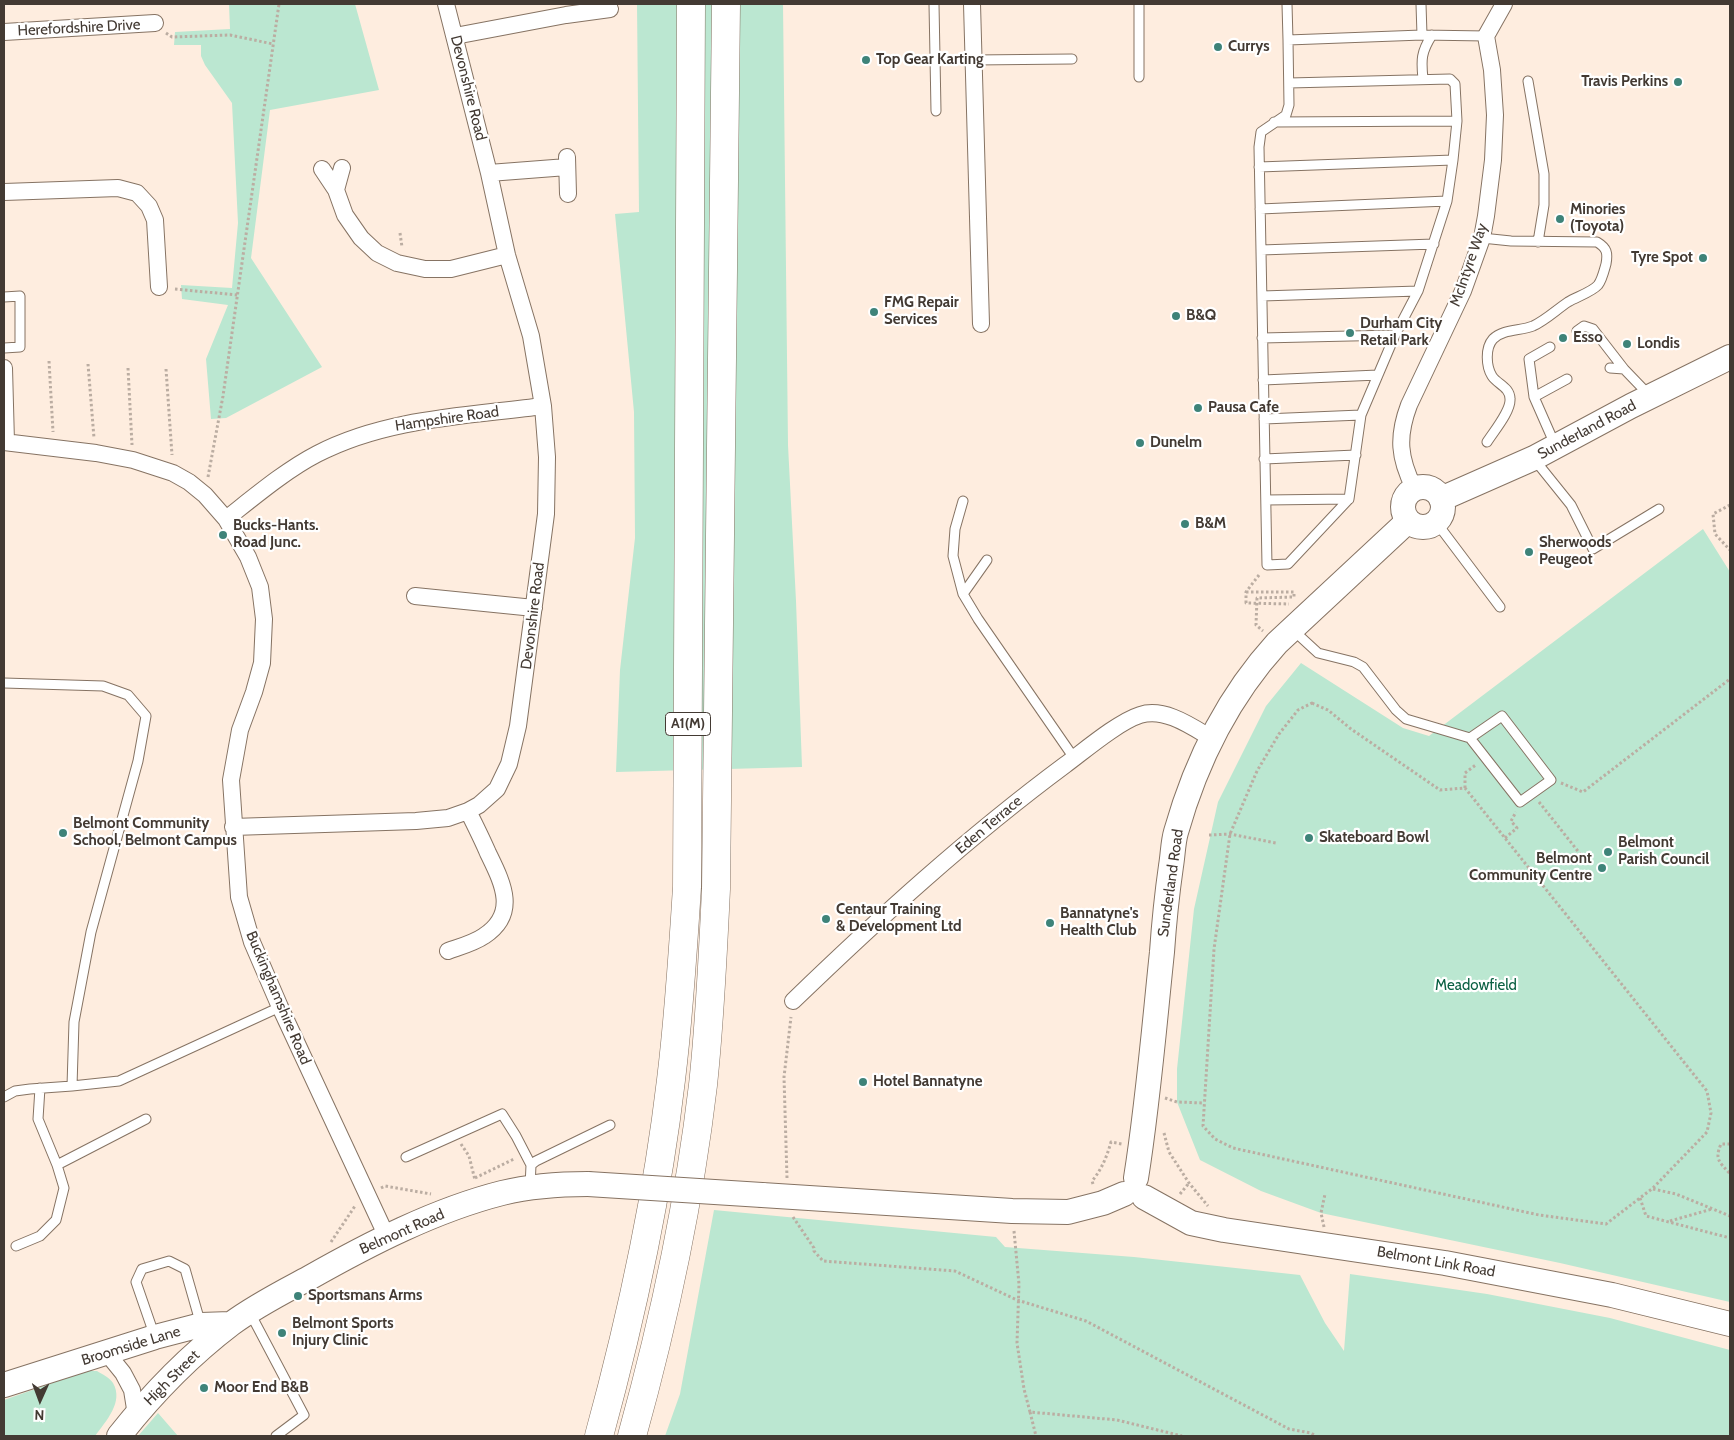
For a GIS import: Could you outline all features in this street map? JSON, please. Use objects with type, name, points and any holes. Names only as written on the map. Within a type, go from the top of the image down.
[{"type":"highway","name":"A1(M)","points":[[599,1436],[618,1367],[639,1272],[657,1176],[671,1080],[681,984],[687,887],[691,4]]},
{"type":"highway","name":"A1(M)","points":[[632,1436],[672,1279],[703,1085],[712,987],[716,889],[726,4]]},
{"type":"street","name":"Devonshire Road","points":[[233,827],[416,821],[448,818],[479,805],[497,789],[509,764],[518,726],[546,514],[547,456],[543,406],[531,336],[507,256],[489,172],[446,4]]},
{"type":"street","points":[[972,4],[981,324]]},
{"type":"street","points":[[1486,36],[1504,4]]},
{"type":"street","points":[[455,36],[566,15],[610,9]]},
{"type":"street","name":"Herefordshire Drive","points":[[4,32],[155,23]]},
{"type":"street","name":"McIntyre Way","points":[[1414,488],[1404,464],[1401,448],[1402,425],[1409,405],[1463,291],[1482,238],[1493,160],[1495,115],[1492,70],[1486,36]]},
{"type":"street","points":[[489,172],[567,162],[568,194]]},
{"type":"street","points":[[336,190],[342,168]]},
{"type":"street","points":[[322,169],[336,190],[345,215],[361,238],[377,253],[397,263],[424,269],[451,269],[507,256]]},
{"type":"street","points":[[4,192],[118,188],[137,193],[149,206],[155,220],[159,288]]},
{"type":"street","name":"Sunderland Road","points":[[1441,498],[1534,458],[1650,396],[1730,357]]},
{"type":"street","points":[[4,368],[5,442]]},
{"type":"street","name":"Hampshire Road","points":[[226,519],[268,486],[316,455],[354,437],[403,424],[543,406]]},
{"type":"street","name":"Buckinghamshire Road","points":[[5,442],[96,453],[133,460],[173,473],[189,482],[205,495],[226,519],[248,558],[260,587],[264,619],[262,664],[240,730],[231,780],[239,897],[252,942],[280,1007],[387,1237]]},
{"type":"street","points":[[1427,487],[1438,493],[1441,498],[1442,511],[1436,522],[1429,526],[1414,525],[1408,521],[1404,514],[1402,507],[1404,499],[1414,488],[1427,487]]},
{"type":"street","name":"Sunderland Road","points":[[1135,1190],[1148,1094],[1167,895],[1176,834],[1195,775],[1211,738],[1261,661],[1284,636],[1408,521]]},
{"type":"street","points":[[415,596],[534,608]]},
{"type":"street","name":"Eden Terrace","points":[[793,1001],[892,907],[1029,792],[1116,728],[1140,715],[1153,713],[1172,717],[1211,738]]},
{"type":"street","points":[[448,951],[484,937],[496,925],[503,914],[505,902],[503,884],[468,811]]},
{"type":"street","name":"Belmont Road","points":[[240,1318],[329,1266],[434,1216],[474,1187],[530,1176],[556,1184],[588,1184],[791,1196],[1012,1211],[1068,1212],[1103,1203],[1135,1190]]},
{"type":"street","name":"Belmont Link Road","points":[[1135,1190],[1191,1223],[1224,1230],[1328,1244],[1445,1263],[1612,1295],[1730,1324]]},
{"type":"street","name":"Broomside Lane","points":[[4,1385],[155,1337],[201,1325],[240,1318]]},
{"type":"street","name":"High Street","points":[[119,1436],[179,1368],[240,1318]]},
{"type":"street","points":[[106,1352],[132,1390],[136,1415]]},
{"type":"lane","points":[[934,4],[936,111]]},
{"type":"lane","points":[[1139,4],[1139,77]]},
{"type":"lane","points":[[1287,4],[1289,83],[1290,105],[1286,115],[1261,132],[1259,147],[1267,565],[1288,564],[1349,499],[1361,415],[1395,335],[1418,291],[1447,201],[1456,121],[1455,84],[1450,79],[1289,83]]},
{"type":"lane","points":[[1421,4],[1422,35]]},
{"type":"lane","points":[[1288,40],[1422,35],[1486,36]]},
{"type":"lane","points":[[1423,79],[1421,61],[1425,46],[1432,35]]},
{"type":"lane","points":[[974,60],[1072,60]]},
{"type":"lane","points":[[1528,81],[1544,174],[1544,205],[1538,242]]},
{"type":"lane","points":[[1274,122],[1456,121]]},
{"type":"lane","points":[[1259,168],[1453,160]]},
{"type":"lane","points":[[1260,209],[1447,201]]},
{"type":"lane","points":[[1482,238],[1538,242],[1597,242],[1604,246],[1607,254],[1598,286],[1568,302],[1552,315],[1533,326],[1506,332],[1494,338],[1489,346],[1487,355],[1489,365],[1492,376],[1508,391],[1510,398],[1509,408],[1487,442]]},
{"type":"lane","points":[[1261,250],[1434,244]]},
{"type":"lane","points":[[1262,296],[1418,291]]},
{"type":"lane","points":[[4,297],[20,296],[20,347],[4,348]]},
{"type":"lane","points":[[1577,331],[1584,326],[1594,329],[1624,369],[1650,396]]},
{"type":"lane","points":[[1262,338],[1395,335]]},
{"type":"lane","points":[[1550,346],[1529,359],[1534,397],[1556,447]]},
{"type":"lane","points":[[1610,368],[1624,369]]},
{"type":"lane","points":[[1263,380],[1378,375]]},
{"type":"lane","points":[[1534,397],[1567,378]]},
{"type":"lane","points":[[1264,419],[1361,415]]},
{"type":"lane","points":[[1264,459],[1356,455]]},
{"type":"lane","points":[[1534,458],[1571,505],[1593,549],[1659,509]]},
{"type":"lane","points":[[1266,500],[1349,499]]},
{"type":"lane","points":[[963,501],[955,529],[953,556],[963,594],[978,619],[1074,758]]},
{"type":"lane","points":[[1436,522],[1500,607]]},
{"type":"lane","points":[[963,594],[987,560]]},
{"type":"lane","points":[[1284,636],[1318,653],[1354,662],[1363,667],[1396,710],[1406,719],[1470,738],[1520,802],[1552,780],[1502,716],[1470,738]]},
{"type":"lane","points":[[4,683],[103,686],[128,695],[146,716],[138,761],[91,932],[74,1022],[72,1086]]},
{"type":"lane","points":[[4,1097],[15,1092],[40,1088],[120,1081],[280,1007]]},
{"type":"lane","points":[[16,1246],[40,1236],[56,1220],[64,1188],[38,1119],[40,1088]]},
{"type":"lane","points":[[406,1157],[502,1114],[525,1154],[530,1176]]},
{"type":"lane","points":[[56,1165],[146,1119]]},
{"type":"lane","points":[[530,1176],[536,1161],[610,1125]]},
{"type":"lane","points":[[155,1337],[136,1282],[142,1269],[170,1260],[186,1269],[201,1325]]},
{"type":"lane","points":[[240,1318],[304,1415],[276,1436]]},
{"type":"path","points":[[205,495],[223,396],[279,4]]},
{"type":"path","points":[[155,23],[172,37],[230,35],[273,44]]},
{"type":"path","points":[[159,288],[237,295]]},
{"type":"path","points":[[49,361],[54,448]]},
{"type":"path","points":[[88,364],[90,408],[96,453]]},
{"type":"path","points":[[128,368],[133,460]]},
{"type":"path","points":[[166,369],[173,473]]},
{"type":"path","points":[[1730,506],[1713,514],[1715,534],[1730,550]]},
{"type":"path","points":[[1257,603],[1246,603],[1246,592],[1267,565]]},
{"type":"path","points":[[1246,592],[1294,592],[1294,598],[1257,598],[1256,625],[1284,636]]},
{"type":"path","points":[[1552,780],[1583,792],[1730,678]]},
{"type":"path","points":[[1465,788],[1440,790],[1351,729],[1328,710],[1312,703],[1298,710],[1279,734],[1257,771],[1230,834],[1214,949],[1203,1126],[1215,1139],[1232,1148],[1539,1215],[1606,1224],[1653,1188],[1707,1132],[1711,1113],[1707,1091],[1465,788],[1465,773],[1485,757]]},
{"type":"path","points":[[1532,794],[1581,855]]},
{"type":"path","points":[[1505,838],[1517,828],[1511,821],[1520,802]]},
{"type":"path","points":[[1209,836],[1230,834],[1276,843]]},
{"type":"path","points":[[793,1001],[784,1077],[793,1218],[814,1248],[814,1251],[823,1261],[955,1271],[1017,1300],[1086,1321],[1289,1429],[1311,1433],[1316,1436]]},
{"type":"path","points":[[1164,1106],[1164,1098],[1177,1102],[1204,1103]]},
{"type":"path","points":[[1163,1129],[1169,1152],[1189,1183],[1203,1198],[1224,1230]]},
{"type":"path","points":[[455,1135],[469,1156],[474,1187],[525,1154]]},
{"type":"path","points":[[1730,1144],[1721,1144],[1717,1153],[1720,1163],[1730,1174]]},
{"type":"path","points":[[329,1266],[324,1253],[360,1199],[385,1186],[439,1196]]},
{"type":"path","points":[[1653,1188],[1676,1194],[1730,1216]]},
{"type":"path","points":[[1325,1194],[1321,1213],[1328,1244]]},
{"type":"path","points":[[1640,1198],[1646,1216],[1730,1238]]},
{"type":"path","points":[[1668,1222],[1713,1209]]},
{"type":"path","points":[[1012,1211],[1019,1284],[1017,1343],[1024,1390],[1036,1436]]},
{"type":"path","points":[[1030,1412],[1117,1420],[1182,1436]]},
{"type":"green space","points":[[229,4],[355,4],[379,90],[270,110],[251,258],[322,367],[226,418],[211,419],[206,359],[228,305],[182,299],[181,285],[232,288],[238,223],[232,103],[205,65],[201,56],[201,45],[174,45],[175,32],[230,29]]},
{"type":"green space","points":[[637,4],[783,4],[788,445],[802,767],[616,772],[620,670],[635,538],[634,412],[615,214],[639,212]]},
{"type":"green space","name":"Meadowfield","points":[[1703,529],[1730,572],[1730,1302],[1560,1263],[1321,1213],[1261,1191],[1200,1160],[1177,1102],[1177,1069],[1194,909],[1218,802],[1266,706],[1301,663],[1403,728],[1429,736]]},
{"type":"green space","points":[[714,1210],[996,1237],[1005,1247],[1134,1257],[1300,1275],[1325,1323],[1344,1351],[1350,1274],[1487,1294],[1610,1318],[1730,1350],[1730,1436],[665,1436],[680,1394]]},
{"type":"green space","points":[[86,1371],[97,1371],[106,1376],[113,1383],[116,1390],[115,1404],[112,1411],[95,1436],[4,1436],[4,1400]]},
{"type":"green space","points":[[158,1413],[178,1436],[138,1436]]},
{"type":"place","name":"Currys","points":[[1218,47]]},
{"type":"place","name":"Top Gear Karting","points":[[866,60]]},
{"type":"place","name":"Travis Perkins","points":[[1678,82]]},
{"type":"place","name":"Minories (Toyota)","points":[[1560,219]]},
{"type":"place","name":"Tyre Spot","points":[[1703,258]]},
{"type":"place","name":"FMG Repair Services","points":[[874,312]]},
{"type":"place","name":"B&Q","points":[[1176,316]]},
{"type":"place","name":"Durham City Retail Park","points":[[1350,333]]},
{"type":"place","name":"Esso","points":[[1563,338]]},
{"type":"place","name":"Londis","points":[[1627,344]]},
{"type":"place","name":"Pausa Cafe","points":[[1198,408]]},
{"type":"place","name":"Dunelm","points":[[1140,443]]},
{"type":"place","name":"B&M","points":[[1185,524]]},
{"type":"place","name":"Bucks-Hants. Road Junc.","points":[[223,535]]},
{"type":"place","name":"Sherwoods Peugeot","points":[[1529,552]]},
{"type":"place","name":"Belmont Community School, Belmont Campus","points":[[63,833]]},
{"type":"place","name":"Skateboard Bowl","points":[[1309,838]]},
{"type":"place","name":"Belmont Parish Council","points":[[1608,852]]},
{"type":"place","name":"Belmont Community Centre","points":[[1602,868]]},
{"type":"place","name":"Centaur Training & Development Ltd","points":[[826,919]]},
{"type":"place","name":"Bannatyne's Health Club","points":[[1050,923]]},
{"type":"place","name":"Hotel Bannatyne","points":[[863,1082]]},
{"type":"place","name":"Sportsmans Arms","points":[[298,1296]]},
{"type":"place","name":"Belmont Sports Injury Clinic","points":[[282,1333]]},
{"type":"place","name":"Moor End B&B","points":[[204,1388]]}]
